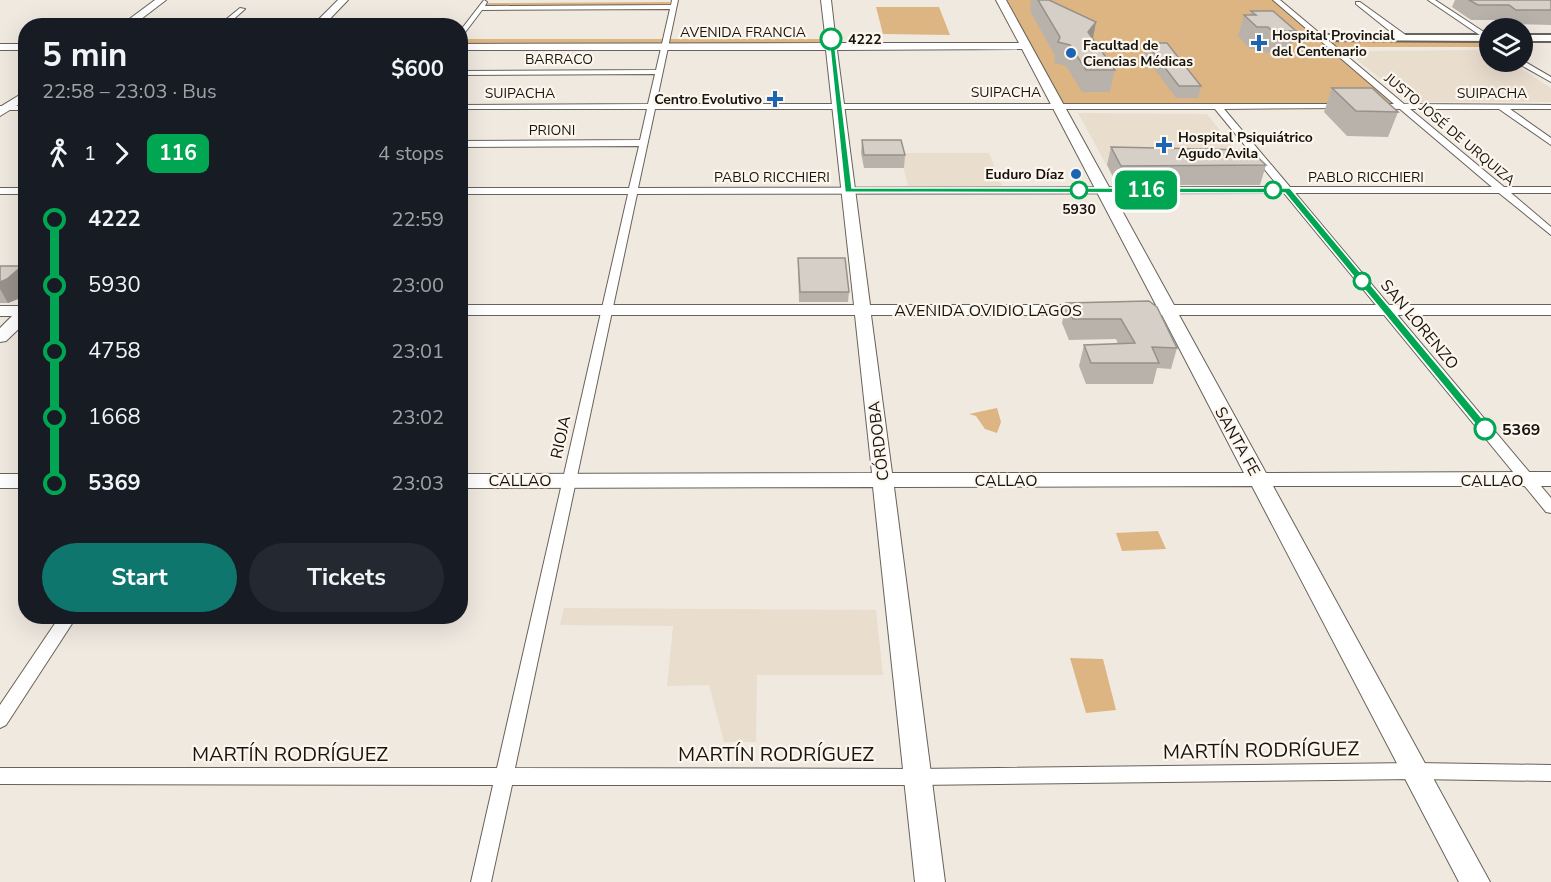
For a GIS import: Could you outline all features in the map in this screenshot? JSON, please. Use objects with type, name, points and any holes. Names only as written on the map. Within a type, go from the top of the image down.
[{"type":"main road","points":[[135,18],[161,0]]},
{"type":"main road","points":[[325,18],[343,0]]},
{"type":"main road","name":"CÓRDOBA","points":[[826,0],[930,882]]},
{"type":"main road","name":"SANTA FE","points":[[1001,0],[1475,882]]},
{"type":"main road","name":"AVENIDA FRANCIA","points":[[468,38],[665,43]]},
{"type":"main road","points":[[0,39],[18,39]]},
{"type":"main road","name":"AVENIDA FRANCIA","points":[[468,47],[665,43],[1023,42]]},
{"type":"main road","points":[[0,47],[18,47]]},
{"type":"main road","points":[[2,109],[18,99]]},
{"type":"main road","name":"AVENIDA OVIDIO LAGOS","points":[[468,310],[1551,310]]},
{"type":"main road","points":[[0,311],[18,311]]},
{"type":"main road","points":[[0,337],[18,319]]},
{"type":"main road","name":"CALLAO","points":[[468,481],[1551,479]]},
{"type":"main road","points":[[0,481],[18,481]]},
{"type":"street","points":[[468,26],[485,0]]},
{"type":"street","name":"JUSTO JOSÉ DE URQUIZA","points":[[1276,0],[1551,232]]},
{"type":"street","points":[[1431,0],[1479,34]]},
{"type":"street","points":[[1358,3],[1404,38]]},
{"type":"street","points":[[480,8],[675,4]]},
{"type":"street","name":"RIOJA","points":[[481,882],[658,72],[675,4]]},
{"type":"street","points":[[231,18],[242,9]]},
{"type":"street","points":[[1322,38],[1479,41]]},
{"type":"street","points":[[1533,38],[1551,38]]},
{"type":"street","points":[[1332,47],[1479,41]]},
{"type":"street","points":[[1533,47],[1551,47]]},
{"type":"street","points":[[1533,69],[1551,80]]},
{"type":"street","name":"BARRACO","points":[[468,73],[658,72]]},
{"type":"street","name":"SAN LORENZO","points":[[1217,106],[1551,508]]},
{"type":"street","name":"SUIPACHA","points":[[468,107],[1356,106]]},
{"type":"street","name":"SUIPACHA","points":[[1368,106],[1551,107]]},
{"type":"street","points":[[1501,107],[1551,142]]},
{"type":"street","points":[[2,109],[18,108]]},
{"type":"street","name":"PRIONI","points":[[468,144],[643,143]]},
{"type":"street","name":"PABLO RICCHIERI","points":[[468,190],[1551,190]]},
{"type":"street","points":[[0,191],[18,191]]},
{"type":"street","points":[[0,720],[64,624]]},
{"type":"street","name":"MARTÍN RODRÍGUEZ","points":[[0,776],[917,777],[1415,771],[1551,773]]},
{"type":"shaded area","points":[[1001,0],[1276,0],[1322,38],[1479,38],[1479,47],[1333,47],[1403,106],[1056,106]]},
{"type":"shaded area","points":[[670,2],[669,6],[485,7],[488,3]]},
{"type":"shaded area","points":[[876,7],[939,7],[950,35],[883,34]]},
{"type":"shaded area","points":[[468,39],[831,39],[832,46],[468,47]]},
{"type":"shaded area","points":[[1479,50],[1479,72],[1526,72],[1551,88],[1551,102],[1414,102],[1406,99],[1356,59],[1370,51]]},
{"type":"shaded area","name":"Hospital Psiquiátrico Agudo Avila","points":[[1078,113],[1207,114],[1248,166],[1107,166]]},
{"type":"shaded area","points":[[900,153],[989,153],[1002,186],[908,186]]},
{"type":"shaded area","points":[[997,408],[1001,422],[997,433],[985,429],[976,416],[969,414]]},
{"type":"shaded area","points":[[1158,531],[1166,549],[1122,551],[1116,533]]},
{"type":"shaded area","points":[[564,608],[876,610],[883,675],[757,675],[756,742],[724,742],[709,685],[667,686],[673,626],[560,625]]},
{"type":"shaded area","points":[[1070,658],[1103,659],[1116,710],[1086,713]]},
{"type":"building","points":[[1038,0],[1049,0],[1096,22],[1088,32],[1115,70],[1086,70],[1070,45],[1058,42],[1060,37]]},
{"type":"building","points":[[1469,0],[1551,0],[1551,10],[1516,10],[1509,5],[1478,5]]},
{"type":"building","points":[[1251,11],[1273,11],[1296,31],[1272,31],[1268,27],[1257,27],[1244,15],[1256,15]]},
{"type":"building","points":[[1146,43],[1167,43],[1201,86],[1179,86]]},
{"type":"building","points":[[1332,88],[1372,88],[1398,112],[1356,111]]},
{"type":"building","points":[[862,140],[901,140],[905,155],[864,155]]},
{"type":"building","points":[[1111,147],[1250,150],[1266,165],[1121,166]]},
{"type":"building","points":[[798,258],[845,258],[849,292],[800,292]]},
{"type":"building","points":[[0,266],[18,266],[18,269],[0,282]]},
{"type":"building","points":[[1149,301],[1157,307],[1177,348],[1152,347],[1159,363],[1091,363],[1084,345],[1135,343],[1121,319],[1073,319],[1066,303]]},
{"type":"bus line","name":"116","points":[[831,39],[848,190],[1287,190],[1485,429]]},
{"type":"place","name":"4222","points":[[831,39]]},
{"type":"place","name":"Hospital Provincial del Centenario","points":[[1259,43]]},
{"type":"place","name":"Facultad de Ciencias Médicas","points":[[1071,53]]},
{"type":"place","name":"Centro Evolutivo","points":[[775,99]]},
{"type":"place","name":"Hospital Psiquiátrico Agudo Avila","points":[[1164,145]]},
{"type":"place","name":"Euduro Díaz","points":[[1076,174]]},
{"type":"place","name":"5930","points":[[1079,190]]},
{"type":"place","name":"5369","points":[[1485,429]]}]
